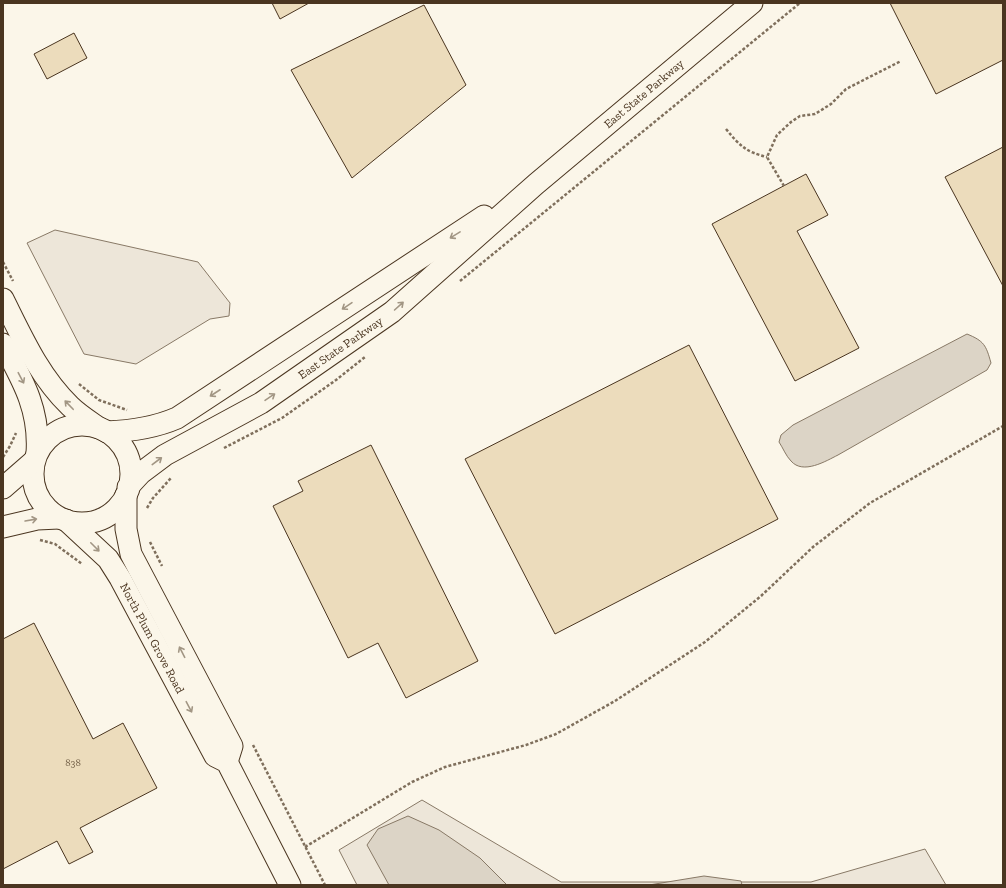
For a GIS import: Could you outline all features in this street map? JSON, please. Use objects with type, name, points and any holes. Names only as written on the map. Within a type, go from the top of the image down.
[{"type":"street","name":"East State Parkway","points":[[127,491],[141,474],[165,455],[261,403],[392,312],[536,184],[752,3]]},
{"type":"street","name":"East State Parkway","points":[[103,430],[142,429],[163,424],[177,418],[435,247],[536,184]]},
{"type":"street","points":[[3,527],[30,520],[63,519],[82,523],[97,520],[111,513],[127,491],[130,478],[128,460],[120,444],[70,406],[38,367],[8,291]]},
{"type":"street","points":[[3,344],[26,387],[32,405],[38,438],[33,478],[37,494],[46,508],[63,519]]},
{"type":"street","points":[[3,488],[36,457],[47,440],[60,430],[84,425],[103,430]]},
{"type":"street","name":"North Plum Grove Road","points":[[127,491],[126,530],[132,554],[232,746],[227,762]]},
{"type":"street","name":"North Plum Grove Road","points":[[63,519],[92,543],[114,569],[215,756],[227,762],[290,885]]},
{"type":"path","points":[[767,157],[777,135],[791,122],[800,116],[815,114],[831,104],[846,89],[902,60]]},
{"type":"path","points":[[726,129],[737,142],[750,153],[767,157],[784,186]]},
{"type":"path","points":[[3,262],[8,291]]},
{"type":"path","points":[[76,381],[93,396],[106,404],[131,410]]},
{"type":"path","points":[[3,457],[16,432],[16,425]]},
{"type":"path","points":[[305,847],[412,782],[446,767],[526,745],[556,734],[615,701],[705,642],[761,596],[813,547],[870,503],[1003,426]]},
{"type":"path","points":[[146,510],[153,498],[166,482]]},
{"type":"path","points":[[37,540],[55,544],[87,566]]},
{"type":"path","points":[[149,541],[164,570]]},
{"type":"path","points":[[250,740],[325,885]]},
{"type":"shaded area","points":[[55,230],[198,262],[230,303],[229,316],[210,319],[136,364],[84,354],[27,243]]},
{"type":"shaded area","points":[[967,334],[984,344],[991,363],[987,370],[838,455],[821,463],[814,466],[802,467],[796,465],[788,457],[779,442],[781,435],[793,425]]},
{"type":"shaded area","points":[[422,800],[561,882],[811,882],[925,849],[946,885],[357,885],[339,850]]},
{"type":"shaded area","points":[[408,816],[439,830],[480,858],[507,885],[389,885],[367,845],[378,829]]},
{"type":"shaded area","points":[[704,876],[741,881],[742,885],[649,885]]},
{"type":"building","points":[[272,3],[309,3],[280,19]]},
{"type":"building","points":[[890,3],[1003,3],[1003,60],[936,94]]},
{"type":"building","points":[[424,5],[466,85],[352,178],[291,70]]},
{"type":"building","points":[[74,33],[87,58],[47,79],[34,54]]},
{"type":"building","points":[[1003,147],[1003,286],[945,177]]},
{"type":"building","points":[[806,174],[828,215],[797,231],[859,348],[795,381],[712,224]]},
{"type":"building","points":[[689,345],[778,519],[555,634],[465,459]]},
{"type":"building","points":[[371,445],[478,661],[406,698],[378,643],[348,658],[273,506],[303,491],[298,481]]},
{"type":"building","points":[[34,623],[93,739],[123,723],[157,788],[80,828],[93,852],[69,864],[57,841],[3,869],[3,639]]}]
